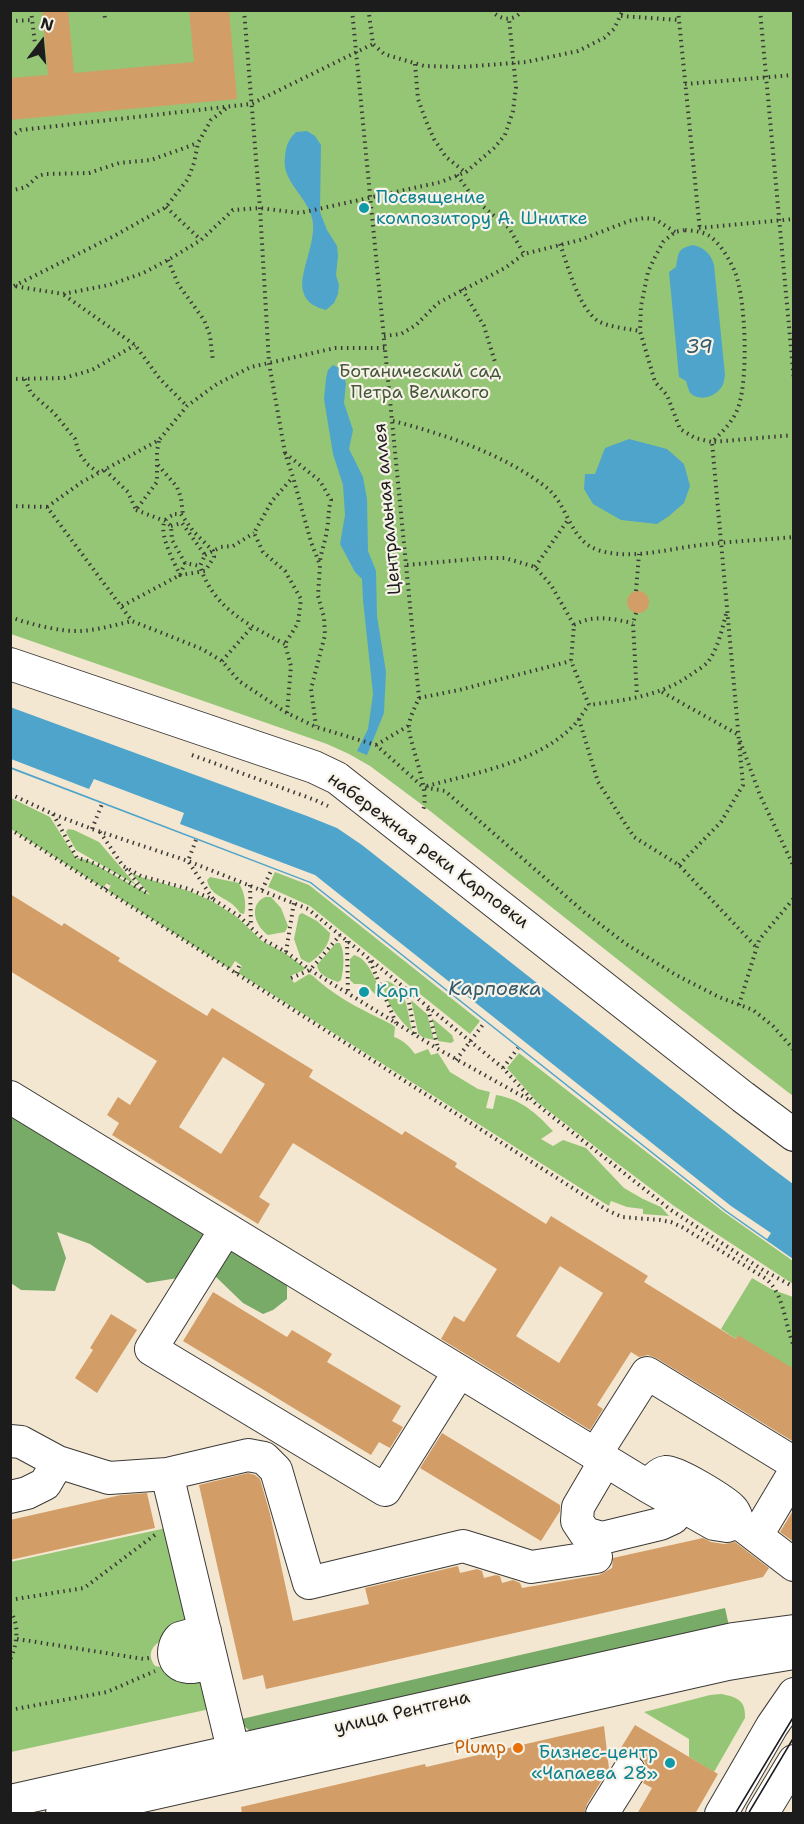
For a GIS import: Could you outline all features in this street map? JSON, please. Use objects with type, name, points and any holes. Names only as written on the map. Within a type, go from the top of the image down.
[{"type":"street","name":"набережная реки Карповки","points":[[10,664],[303,763],[337,778],[794,1135]]},
{"type":"street","points":[[10,1097],[649,1487],[714,1524],[747,1528]]},
{"type":"street","points":[[226,1229],[151,1349],[385,1490],[459,1372]]},
{"type":"street","points":[[682,1506],[673,1518],[660,1524],[602,1538],[585,1533],[577,1521],[578,1507],[600,1458],[647,1373],[794,1463]]},
{"type":"street","points":[[14,1436],[58,1462],[109,1478],[167,1474],[248,1455],[264,1458],[276,1470],[309,1583],[463,1546],[531,1567],[596,1557]]},
{"type":"street","points":[[10,1497],[27,1493],[45,1484],[58,1462]]},
{"type":"street","points":[[649,1487],[656,1476],[666,1472],[677,1473],[727,1504],[747,1528],[794,1565]]},
{"type":"street","points":[[747,1528],[794,1473]]},
{"type":"street","points":[[167,1474],[236,1762]]},
{"type":"street","points":[[205,1631],[180,1638],[173,1648],[173,1654],[181,1665],[188,1667],[212,1662]]},
{"type":"street","name":"улица Рентгена","points":[[62,1814],[159,1791],[236,1762],[429,1719],[734,1639],[794,1631]]},
{"type":"street","name":"улица Рентгена","points":[[429,1719],[794,1653]]},
{"type":"street","points":[[721,1814],[772,1726],[794,1694]]},
{"type":"street","points":[[762,1814],[794,1761]]},
{"type":"street","points":[[602,1814],[629,1771]]},
{"type":"street","name":"улица Рентгена","points":[[10,1801],[159,1791]]},
{"type":"path","points":[[31,10],[35,44]]},
{"type":"path","points":[[104,10],[105,19]]},
{"type":"path","points":[[244,10],[261,208],[269,363],[285,453],[320,565]]},
{"type":"path","name":"Центральная аллея","points":[[352,10],[419,698],[408,726]]},
{"type":"path","points":[[372,10],[369,14],[373,44],[384,54],[424,66],[462,67],[526,62],[578,51],[604,38],[614,29],[623,10]]},
{"type":"path","points":[[491,10],[497,16],[509,19],[515,18],[523,10]]},
{"type":"path","points":[[678,10],[699,230]]},
{"type":"path","points":[[760,10],[778,220],[791,320],[794,381]]},
{"type":"path","points":[[621,16],[679,20]]},
{"type":"path","points":[[12,286],[63,294],[110,285],[143,273],[201,240],[233,210],[261,208],[300,213],[441,182],[466,172],[495,148],[506,135],[513,111],[516,87],[509,19]]},
{"type":"path","points":[[10,21],[32,20]]},
{"type":"path","points":[[10,137],[21,130],[251,104],[373,44]]},
{"type":"path","points":[[415,63],[418,99],[434,139],[446,157],[466,172]]},
{"type":"path","points":[[685,84],[794,75]]},
{"type":"path","points":[[12,286],[114,236],[166,207],[188,179],[198,143],[211,120],[229,106]]},
{"type":"path","points":[[10,191],[26,188],[45,174],[89,173],[118,163],[152,160],[198,143]]},
{"type":"path","points":[[457,175],[475,200],[509,228],[524,254]]},
{"type":"path","points":[[166,207],[201,240]]},
{"type":"path","points":[[384,336],[401,334],[416,325],[438,303],[505,268],[524,254],[580,240],[629,221],[655,219],[675,232]]},
{"type":"path","points":[[794,219],[675,232],[663,242],[648,272],[641,306],[640,331],[655,382],[667,395],[680,429],[695,438],[712,442],[794,435]]},
{"type":"path","points":[[699,230],[721,247],[735,273],[741,300],[744,343],[744,385],[738,407],[726,428],[712,442]]},
{"type":"path","points":[[560,244],[574,285],[584,304],[598,321],[623,329],[640,331]]},
{"type":"path","points":[[168,260],[178,284],[204,320],[210,335],[213,362]]},
{"type":"path","points":[[462,289],[484,326],[495,362]]},
{"type":"path","points":[[63,294],[135,345],[160,379],[187,406]]},
{"type":"path","points":[[10,379],[64,378],[92,370],[135,345]]},
{"type":"path","points":[[10,506],[48,507],[82,482],[159,440],[187,406],[217,384],[251,368],[335,348],[386,348]]},
{"type":"path","points":[[25,379],[31,393],[54,413],[75,439],[79,453],[87,464],[99,473]]},
{"type":"path","points":[[393,421],[429,430],[498,458],[549,489],[579,536],[598,550],[639,554],[721,543],[794,537]]},
{"type":"path","points":[[136,510],[157,482],[159,440]]},
{"type":"path","points":[[678,865],[721,822],[743,786],[712,442]]},
{"type":"path","points":[[285,453],[320,481],[331,500],[327,512],[327,531],[321,550],[318,596],[324,617],[325,635],[311,689],[316,727]]},
{"type":"path","points":[[104,470],[128,492],[136,510],[165,521],[171,526],[172,540],[185,563],[205,571],[214,557],[213,551],[184,521],[177,487],[158,465]]},
{"type":"path","points":[[285,644],[232,614],[210,590],[201,569],[205,555],[221,547],[233,546],[254,533],[272,501],[293,477]]},
{"type":"path","points":[[48,507],[132,621]]},
{"type":"path","points":[[180,575],[166,542],[165,521],[175,514],[181,514],[205,555]]},
{"type":"path","points":[[535,567],[568,520]]},
{"type":"path","points":[[171,526],[184,521]]},
{"type":"path","points":[[254,533],[263,552],[285,571],[301,599],[298,623],[285,644],[291,666],[287,713]]},
{"type":"path","points":[[636,591],[639,554]]},
{"type":"path","points":[[407,565],[505,558],[535,567],[551,585],[574,625],[571,661],[589,705]]},
{"type":"path","points":[[180,575],[185,563]]},
{"type":"path","points":[[122,606],[180,575],[201,569]]},
{"type":"path","points":[[423,787],[510,764],[534,753],[573,727],[589,705],[662,692],[707,663],[719,640],[727,609]]},
{"type":"path","points":[[636,613],[633,623],[637,696]]},
{"type":"path","points":[[10,618],[29,624],[78,631],[132,621],[179,638],[222,661],[239,681],[287,713],[316,727],[376,745],[423,787],[445,791],[584,912],[626,944],[676,975],[719,997],[753,1010],[773,1026],[794,1050]]},
{"type":"path","points":[[574,625],[592,618],[633,623]]},
{"type":"path","points":[[222,661],[252,627]]},
{"type":"path","points":[[419,698],[571,661]]},
{"type":"path","points":[[662,692],[737,734],[760,795],[794,867]]},
{"type":"path","points":[[579,718],[598,782],[634,837],[678,865],[757,948]]},
{"type":"path","points":[[376,745],[408,726],[423,787],[425,807],[420,814]]},
{"type":"path","points":[[191,755],[335,809]]},
{"type":"path","points":[[10,794],[99,832],[188,861],[308,909],[503,1068],[536,1103],[671,1210],[763,1270],[794,1287]]},
{"type":"path","points":[[92,829],[102,804]]},
{"type":"path","points":[[53,814],[77,858],[87,860],[147,893],[123,866],[99,832]]},
{"type":"path","points":[[10,830],[607,1210],[622,1217],[671,1222],[765,1278],[774,1285],[778,1294],[794,1346]]},
{"type":"path","points":[[188,861],[196,840]]},
{"type":"path","points":[[188,861],[213,900]]},
{"type":"path","points":[[123,866],[141,876],[189,889],[213,900],[239,916],[264,940],[348,993],[438,1049],[536,1103]]},
{"type":"path","points":[[262,890],[272,869]]},
{"type":"path","points":[[105,890],[109,884]]},
{"type":"path","points":[[250,885],[251,928]]},
{"type":"path","points":[[739,1005],[759,940],[794,898]]},
{"type":"path","points":[[286,952],[294,902]]},
{"type":"path","points":[[291,978],[310,969],[340,935]]},
{"type":"path","points":[[347,941],[348,993]]},
{"type":"path","points":[[370,960],[396,1023]]},
{"type":"path","points":[[236,973],[240,964]]},
{"type":"path","points":[[406,990],[415,1035]]},
{"type":"path","points":[[428,1008],[438,1049]]},
{"type":"path","points":[[456,1059],[485,1022]]},
{"type":"path","points":[[503,1068],[518,1048]]},
{"type":"path","points":[[10,1600],[84,1588],[177,1517]]},
{"type":"path","points":[[10,1611],[14,1616],[17,1639],[10,1660]]},
{"type":"path","points":[[17,1639],[144,1659],[173,1654]]},
{"type":"path","points":[[10,1710],[107,1692],[158,1669],[173,1654]]},
{"type":"green space","name":"Ботанический сад Петра Великого","points":[[11,11],[793,11],[793,1096],[370,766],[327,744],[11,634]]},
{"type":"green space","points":[[11,798],[50,817],[77,860],[77,858],[87,860],[150,895],[130,872],[212,901],[237,917],[262,941],[285,953],[305,968],[290,976],[294,983],[309,974],[341,997],[395,1027],[394,1037],[406,1044],[415,1054],[428,1049],[431,1055],[438,1053],[450,1072],[478,1089],[490,1092],[486,1108],[493,1109],[496,1095],[521,1103],[553,1131],[541,1139],[553,1146],[563,1140],[586,1148],[624,1188],[661,1207],[669,1216],[643,1214],[643,1209],[627,1207],[611,1201],[609,1206],[238,973],[242,966],[235,961],[230,969],[108,891],[111,885],[107,883],[103,888],[11,829]]},
{"type":"green space","points":[[68,829],[99,842],[136,885],[76,850],[66,832]]},
{"type":"green space","points":[[275,872],[309,885],[480,1021],[470,1034],[310,906],[268,887]]},
{"type":"green space","points":[[210,877],[239,883],[245,898],[244,914],[212,891],[207,880]]},
{"type":"green space","points":[[265,897],[271,897],[281,908],[288,926],[285,932],[268,935],[257,921],[256,905]]},
{"type":"green space","points":[[302,913],[317,921],[330,933],[323,950],[309,963],[301,959],[294,939],[299,915]]},
{"type":"green space","points":[[336,943],[340,943],[343,956],[342,976],[338,982],[322,974],[317,965]]},
{"type":"green space","points":[[354,955],[364,961],[371,970],[381,992],[378,996],[366,986],[354,984],[350,980],[350,959]]},
{"type":"green space","points":[[384,982],[394,984],[403,995],[412,1031],[388,1002],[384,988]]},
{"type":"green space","points":[[411,1000],[427,1014],[434,1040],[422,1037],[418,1033]]},
{"type":"green space","points":[[432,1018],[452,1035],[454,1041],[451,1043],[438,1041]]},
{"type":"green space","points":[[519,1053],[725,1213],[793,1261],[793,1284],[674,1206],[537,1102],[507,1068]]},
{"type":"green space","points":[[10,1107],[287,1278],[287,1299],[273,1310],[263,1314],[243,1303],[216,1277],[190,1276],[147,1283],[90,1244],[57,1232],[66,1258],[55,1291],[21,1290],[11,1283]]},
{"type":"green space","points":[[752,1278],[771,1289],[793,1297],[793,1373],[738,1336],[736,1339],[721,1329]]},
{"type":"green space","points":[[166,1528],[191,1609],[184,1628],[158,1642],[151,1652],[151,1659],[155,1666],[189,1673],[200,1680],[205,1687],[210,1709],[11,1752],[10,1562]]},
{"type":"green space","points":[[725,1608],[729,1626],[250,1731],[237,1720]]},
{"type":"green space","points":[[710,1695],[732,1696],[742,1703],[745,1718],[714,1772],[689,1757],[689,1739],[644,1712]]},
{"type":"water","points":[[307,131],[315,136],[321,145],[320,212],[337,246],[338,294],[334,303],[326,310],[312,304],[306,299],[303,291],[303,276],[312,236],[312,218],[290,181],[285,166],[286,150],[291,138],[296,132]]},
{"type":"water","name":"39","points":[[693,245],[707,252],[714,265],[725,375],[720,389],[704,398],[692,394],[686,381],[679,377],[669,272],[676,267],[681,250]]},
{"type":"water","points":[[333,365],[341,369],[346,383],[344,403],[353,430],[349,449],[363,477],[367,499],[368,551],[376,571],[377,616],[386,672],[384,713],[367,755],[357,751],[368,729],[373,694],[362,579],[355,572],[340,544],[345,515],[343,485],[333,454],[324,399],[328,370]]},
{"type":"water","points":[[629,439],[667,449],[684,464],[690,486],[684,503],[657,524],[621,520],[593,504],[584,489],[585,474],[595,474],[605,448]]},
{"type":"water","name":"Карповка","points":[[10,707],[307,816],[337,828],[362,845],[793,1184],[793,1259],[726,1212],[310,883],[11,769]]},
{"type":"pier","points":[[11,759],[89,789],[94,779],[184,813],[180,824],[315,875],[731,1206],[771,1233],[767,1239],[727,1211],[311,882],[11,767]]},
{"type":"building","points":[[42,10],[68,10],[74,73],[194,62],[189,10],[229,10],[237,99],[10,120],[10,78],[48,75]]},
{"type":"building","points":[[638,591],[646,594],[649,602],[646,610],[638,613],[630,610],[627,602],[630,594]]},
{"type":"building","points":[[10,894],[62,926],[64,923],[120,958],[118,961],[207,1016],[212,1008],[313,1070],[309,1077],[402,1135],[405,1131],[457,1163],[455,1167],[546,1224],[551,1216],[648,1276],[644,1282],[736,1339],[738,1335],[794,1369],[794,1442],[656,1358],[648,1355],[639,1357],[631,1352],[597,1405],[603,1409],[590,1430],[441,1339],[454,1316],[464,1322],[497,1269],[293,1143],[259,1197],[270,1204],[258,1224],[112,1135],[119,1123],[107,1115],[118,1097],[130,1105],[157,1061],[10,971]],"holes":[[[223,1057],[265,1084],[221,1154],[179,1127]],[[560,1266],[603,1293],[559,1363],[516,1336]]]},
{"type":"building","points":[[213,1292],[287,1337],[292,1330],[332,1354],[327,1362],[401,1406],[392,1421],[403,1427],[390,1448],[379,1442],[371,1455],[183,1341]]},
{"type":"building","points":[[111,1314],[137,1330],[97,1393],[75,1378],[93,1350],[90,1348]]},
{"type":"building","points":[[442,1433],[560,1505],[560,1511],[541,1541],[420,1468]]},
{"type":"building","points":[[248,1473],[260,1479],[270,1514],[293,1621],[369,1604],[365,1588],[458,1566],[460,1573],[477,1569],[482,1571],[484,1578],[500,1576],[502,1583],[513,1580],[520,1583],[522,1588],[599,1575],[612,1568],[613,1558],[703,1538],[724,1544],[735,1542],[769,1568],[763,1577],[266,1689],[263,1675],[243,1680],[199,1485]]},
{"type":"building","points":[[147,1493],[155,1528],[10,1560],[10,1520],[121,1495]]},
{"type":"building","points":[[794,1509],[794,1542],[780,1532]]},
{"type":"building","name":"Бизнес-центр «Чапаева 28»","points":[[635,1725],[718,1774],[695,1814],[637,1814],[652,1788],[643,1783],[650,1769],[638,1756],[619,1751]]},
{"type":"building","points":[[604,1726],[609,1769],[587,1804],[584,1814],[242,1814],[241,1807],[425,1764],[426,1767]]},
{"type":"tram line","points":[[735,1814],[794,1716]]},
{"type":"tram line","points":[[748,1814],[794,1737]]},
{"type":"place","name":"Посвящение композитору А. Шнитке","points":[[364,208]]},
{"type":"place","name":"Карп","points":[[364,992]]},
{"type":"place","name":"Plump","points":[[518,1748]]},
{"type":"place","name":"Бизнес-центр «Чапаева 28»","points":[[670,1763]]}]
